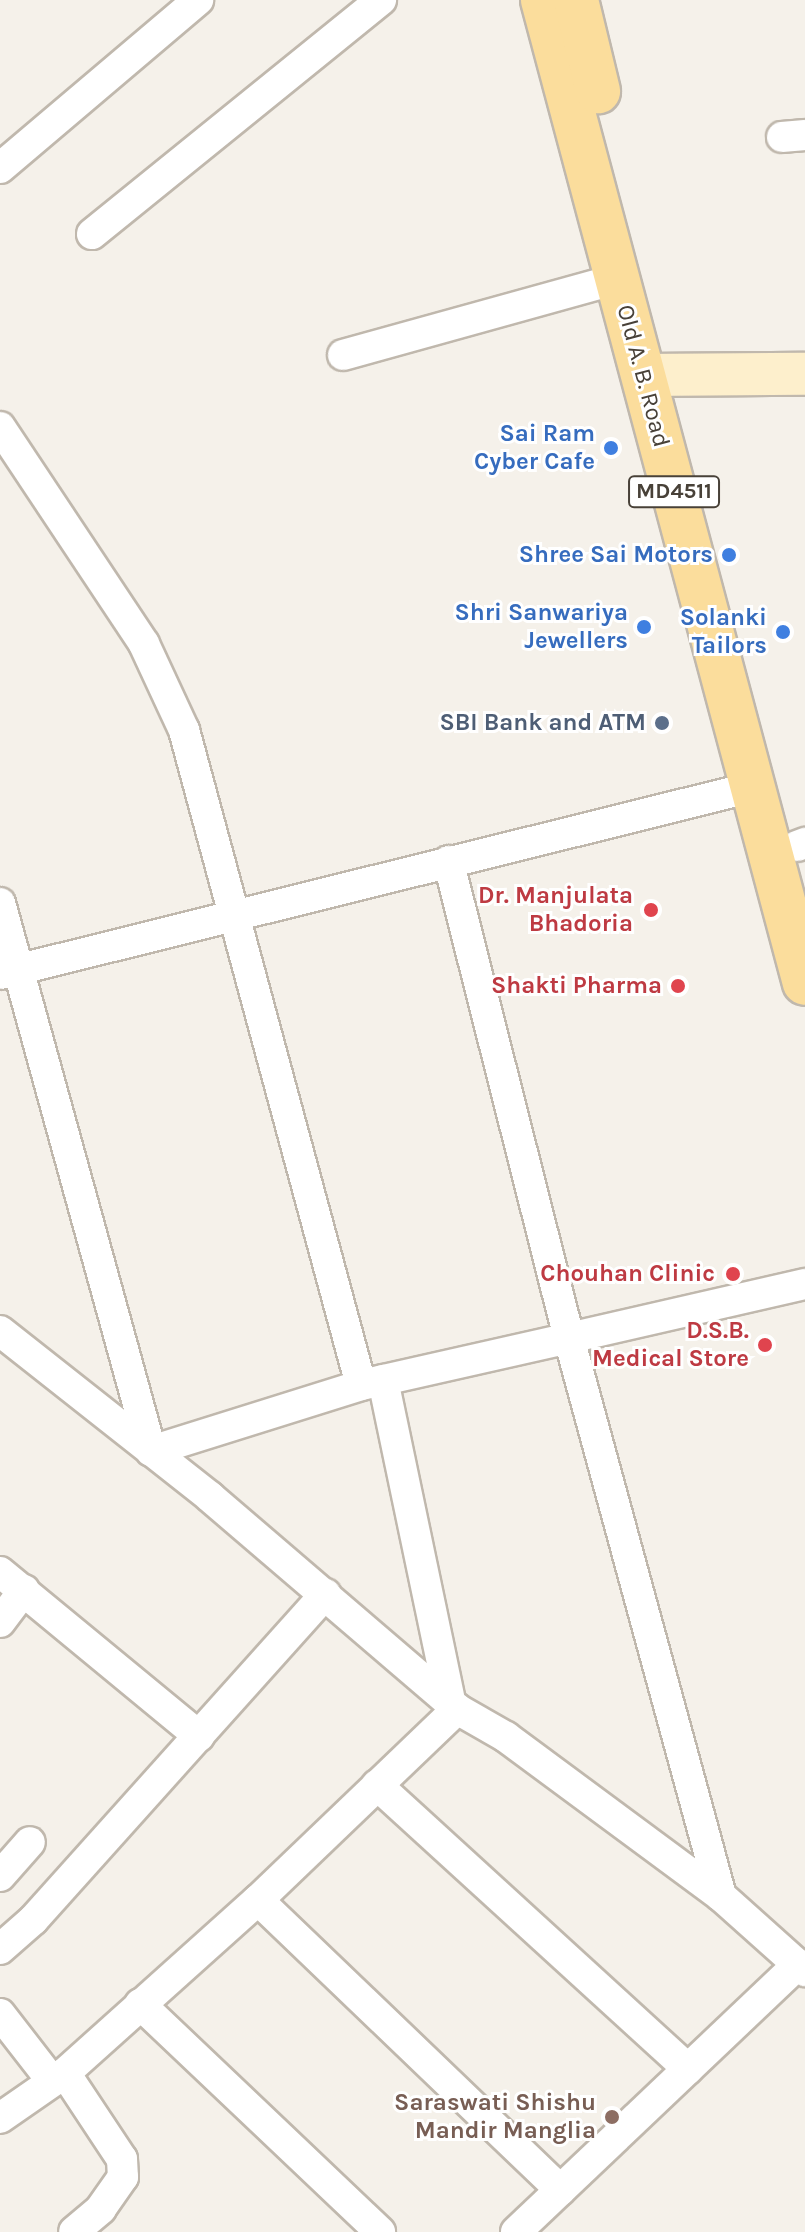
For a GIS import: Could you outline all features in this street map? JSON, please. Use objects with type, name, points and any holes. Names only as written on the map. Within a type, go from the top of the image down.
[{"type":"main road","name":"Old A. B. Road","points":[[543,0],[617,279],[656,377],[802,855]]},
{"type":"main road","name":"Old A. B. Road","points":[[576,0],[656,377],[753,787],[805,983]]},
{"type":"main road","points":[[656,377],[805,374]]},
{"type":"street","points":[[0,168],[198,0]]},
{"type":"street","points":[[92,234],[381,0]]},
{"type":"street","points":[[343,355],[617,279]]},
{"type":"street","points":[[0,427],[144,644],[184,730],[234,913],[372,1382],[453,1703]]},
{"type":"street","points":[[9,972],[234,913],[753,787]]},
{"type":"street","points":[[448,861],[569,1338],[721,1896]]},
{"type":"street","points":[[0,903],[9,972],[151,1451]]},
{"type":"street","points":[[151,1451],[372,1382],[805,1284]]},
{"type":"street","points":[[5,1346],[151,1451],[453,1703],[506,1737],[721,1896],[802,1968],[688,2069],[516,2232]]},
{"type":"street","points":[[0,1622],[12,1581],[199,1736]]},
{"type":"street","points":[[0,1949],[33,1920],[326,1594]]},
{"type":"street","points":[[0,2118],[59,2077],[258,1900],[377,1785],[453,1703]]},
{"type":"street","points":[[377,1785],[688,2069]]},
{"type":"street","points":[[0,1876],[30,1842]]},
{"type":"street","points":[[258,1900],[560,2190]]},
{"type":"street","points":[[140,2004],[380,2232]]},
{"type":"street","points":[[0,2014],[59,2077],[122,2159],[123,2177],[101,2209],[74,2232]]},
{"type":"place","name":"Sai Ram Cyber Cafe","points":[[611,448]]},
{"type":"place","name":"Shree Sai Motors","points":[[729,555]]},
{"type":"place","name":"Shri Sanwariya Jewellers","points":[[644,627]]},
{"type":"place","name":"Solanki Tailors","points":[[783,632]]},
{"type":"place","name":"SBI Bank and ATM","points":[[662,723]]},
{"type":"place","name":"Dr. Manjulata Bhadoria","points":[[651,910]]},
{"type":"place","name":"Shakti Pharma","points":[[678,986]]},
{"type":"place","name":"Chouhan Clinic","points":[[733,1274]]},
{"type":"place","name":"D.S.B. Medical Store","points":[[765,1345]]},
{"type":"place","name":"Saraswati Shishu Mandir Manglia","points":[[612,2117]]}]
